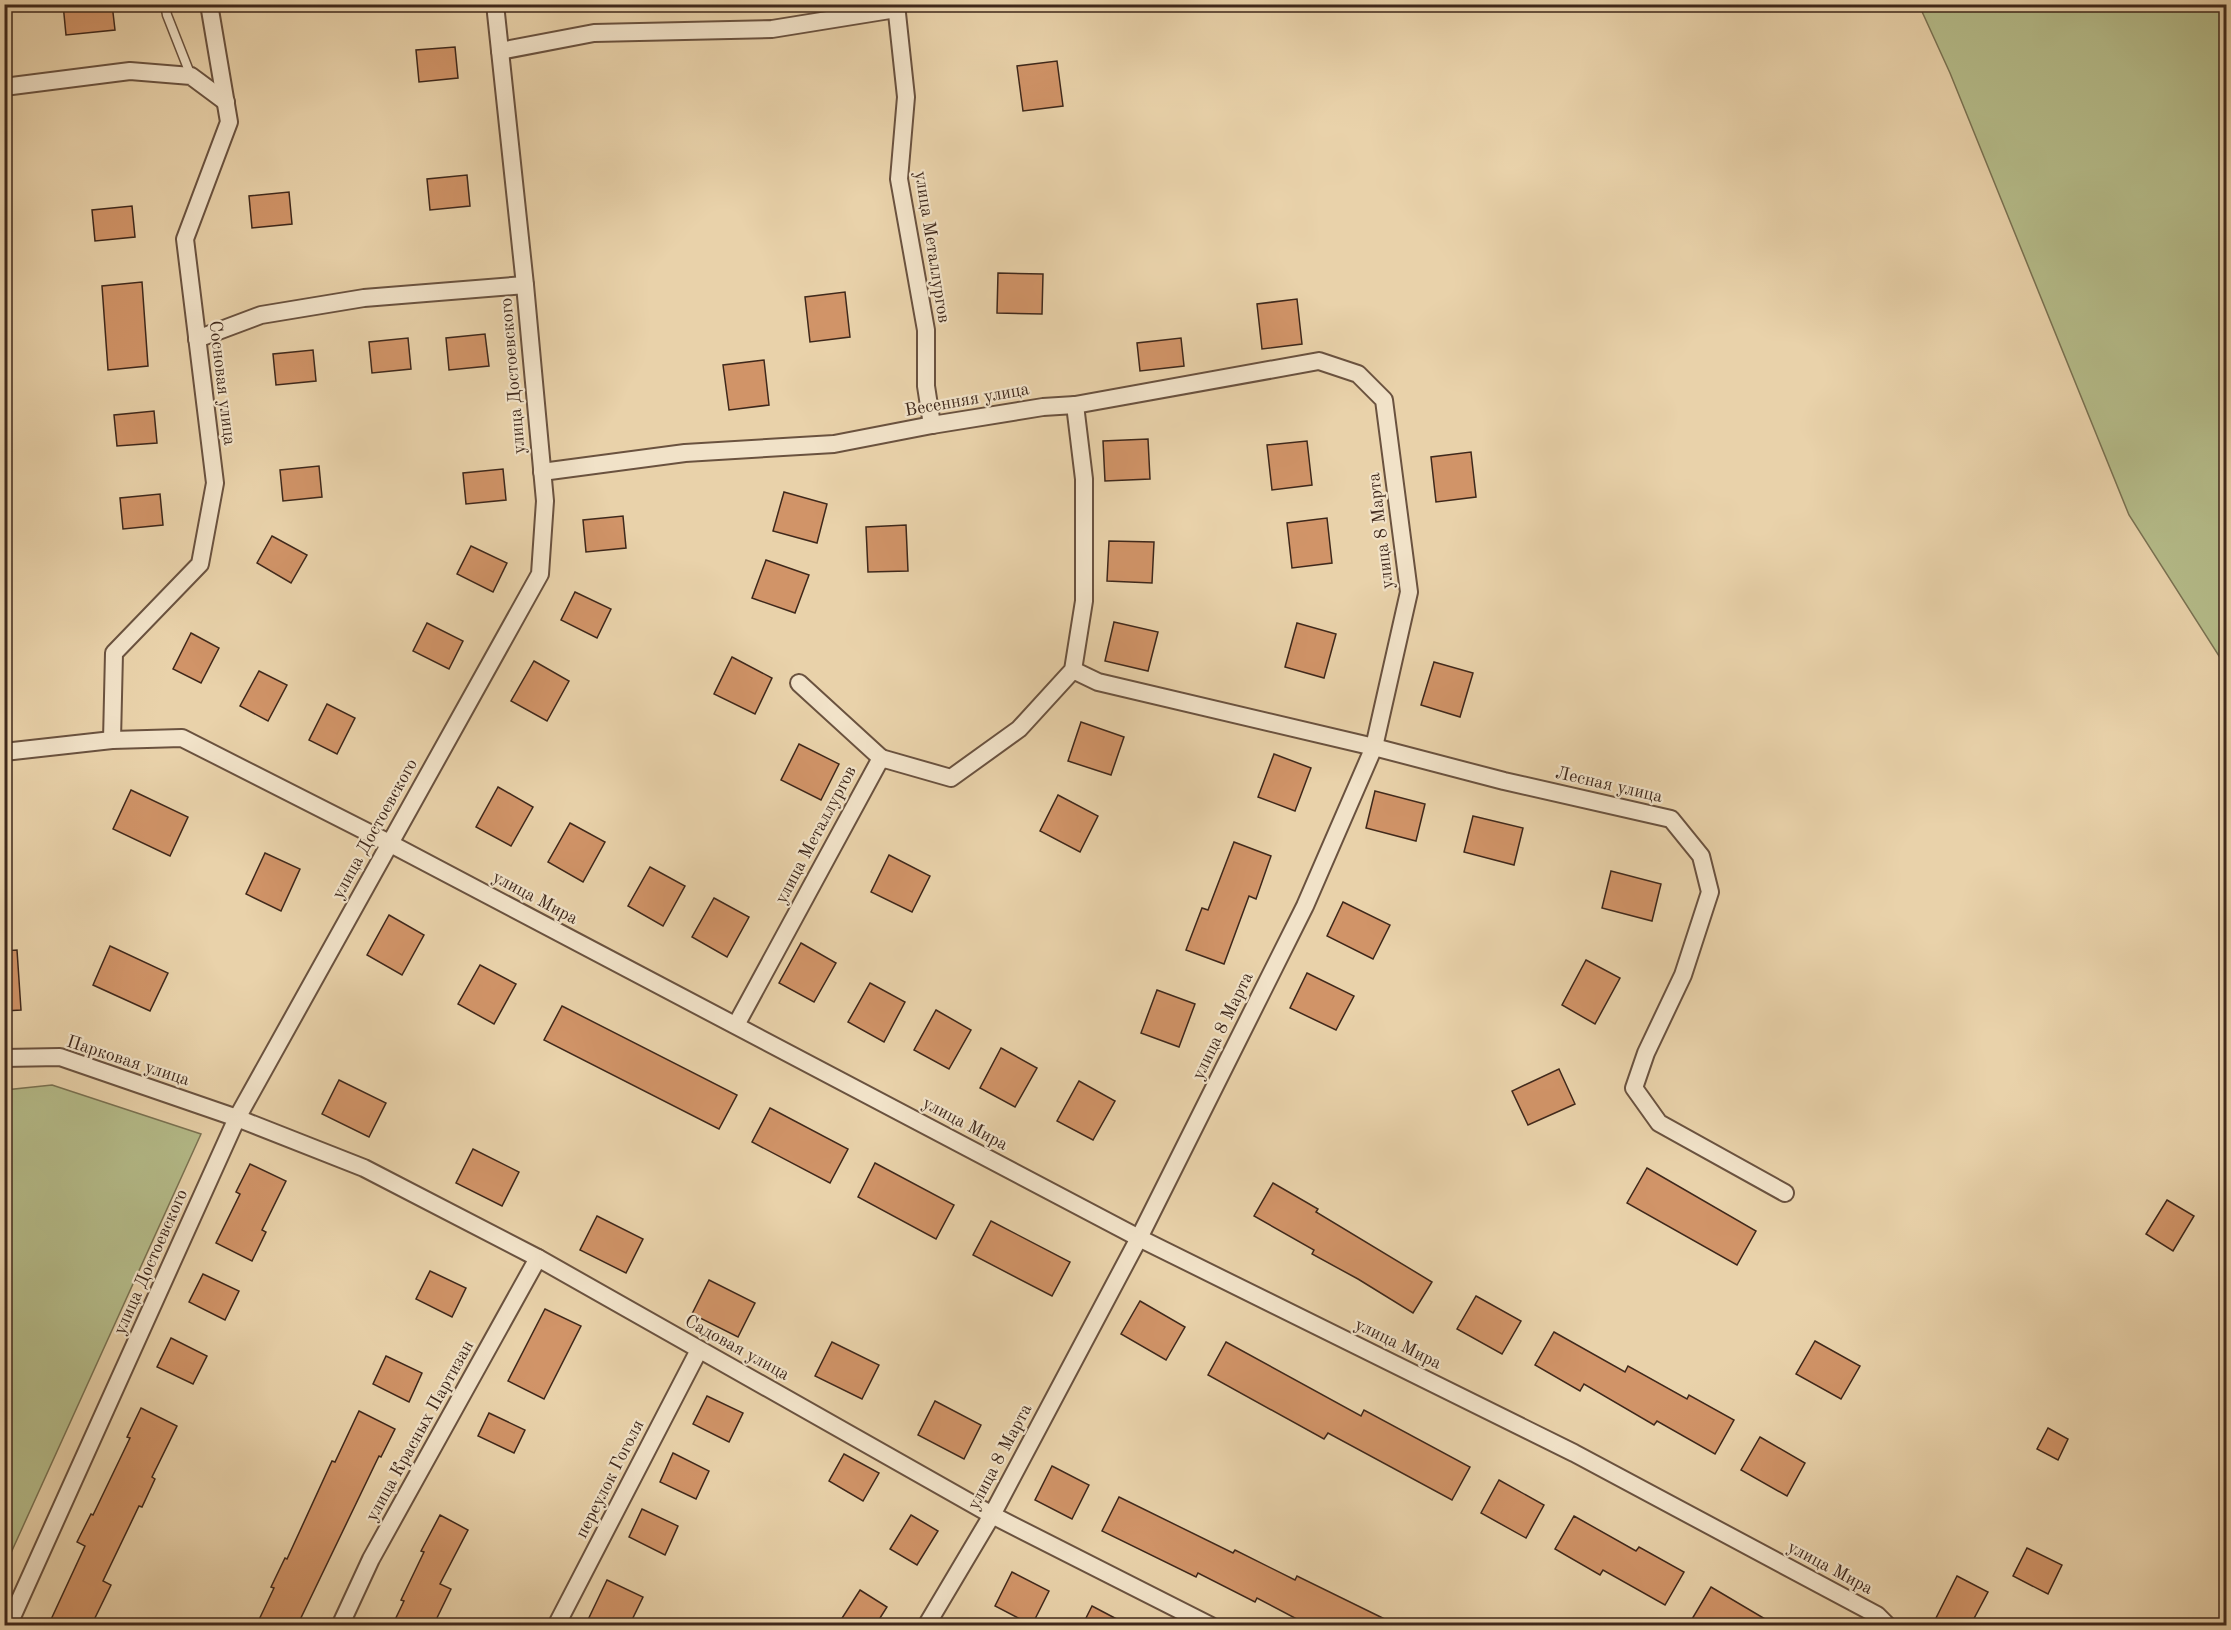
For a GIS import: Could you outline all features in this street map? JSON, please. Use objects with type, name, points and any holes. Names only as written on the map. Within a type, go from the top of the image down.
[{"type":"street","name":"Сосновая улица","points":[[112,740],[114,652],[200,564],[215,483],[185,239],[229,122],[209,4]]},
{"type":"street","name":"улица Достоевского","points":[[8,1626],[237,1118],[540,574],[544,501],[542,472],[495,4]]},
{"type":"street","points":[[500,51],[594,33],[772,28],[896,7]]},
{"type":"street","name":"улица Металлургов","points":[[896,7],[906,98],[899,179],[926,330],[926,386],[932,424]]},
{"type":"street","points":[[4,87],[130,71],[191,76],[225,102]]},
{"type":"street","points":[[197,339],[261,315],[364,298],[525,285]]},
{"type":"street","name":"Весенняя улица","points":[[542,472],[685,453],[834,444],[932,424],[1043,407],[1075,405],[1319,361],[1358,374],[1384,400]]},
{"type":"street","name":"улица 8 Марта","points":[[926,1626],[992,1515],[1139,1238],[1305,906],[1374,747],[1409,592],[1384,400]]},
{"type":"street","points":[[1073,670],[1084,601],[1084,479],[1075,405]]},
{"type":"street","name":"улица Металлургов","points":[[736,1026],[880,758],[951,778],[1019,729],[1073,670]]},
{"type":"street","name":"Лесная улица","points":[[1073,670],[1098,682],[1374,747],[1504,781],[1671,819],[1701,856],[1710,892],[1683,975],[1646,1053],[1634,1088],[1659,1123],[1785,1193]]},
{"type":"street","points":[[799,683],[880,758]]},
{"type":"street","name":"улица Мира","points":[[4,752],[112,740],[183,738],[389,843],[1139,1238],[1574,1453],[1879,1622]]},
{"type":"street","name":"Парковая улица","points":[[4,1058],[60,1057],[237,1118]]},
{"type":"street","name":"Садовая улица","points":[[237,1118],[364,1168],[538,1258],[992,1515],[1211,1626]]},
{"type":"street","name":"улица Красных Партизан","points":[[340,1626],[371,1559],[538,1258]]},
{"type":"street","name":"переулок Гоголя","points":[[556,1626],[699,1350]]},
{"type":"lane","points":[[165,4],[167,15],[191,76]]},
{"type":"green space","points":[[1919,5],[2226,5],[2226,667],[2129,515],[1950,73]]},
{"type":"green space","points":[[52,1085],[201,1134],[5,1566],[5,1090]]},
{"type":"building","points":[[63,4],[112,4],[115,30],[66,35]]},
{"type":"building","points":[[455,47],[458,78],[419,82],[416,50]]},
{"type":"building","points":[[1057,61],[1063,106],[1023,111],[1017,66]]},
{"type":"building","points":[[467,175],[470,206],[430,210],[427,179]]},
{"type":"building","points":[[289,192],[292,224],[252,228],[249,196]]},
{"type":"building","points":[[132,206],[135,237],[95,241],[92,210]]},
{"type":"building","points":[[998,273],[1043,274],[1042,314],[997,313]]},
{"type":"building","points":[[142,282],[148,366],[108,370],[102,286]]},
{"type":"building","points":[[845,292],[850,337],[810,342],[805,297]]},
{"type":"building","points":[[1297,299],[1302,344],[1262,349],[1257,304]]},
{"type":"building","points":[[485,334],[489,366],[449,370],[446,338]]},
{"type":"building","points":[[408,338],[411,369],[372,373],[369,342]]},
{"type":"building","points":[[1181,338],[1184,366],[1140,371],[1137,343]]},
{"type":"building","points":[[313,350],[316,381],[276,385],[273,354]]},
{"type":"building","points":[[764,360],[769,405],[729,410],[723,365]]},
{"type":"building","points":[[154,411],[157,443],[117,446],[114,415]]},
{"type":"building","points":[[1148,439],[1150,479],[1105,481],[1103,441]]},
{"type":"building","points":[[1307,441],[1312,485],[1272,490],[1267,445]]},
{"type":"building","points":[[1471,452],[1476,497],[1436,502],[1431,457]]},
{"type":"building","points":[[319,466],[322,497],[283,501],[280,470]]},
{"type":"building","points":[[503,469],[506,500],[466,504],[463,473]]},
{"type":"building","points":[[784,492],[827,504],[817,543],[773,531]]},
{"type":"building","points":[[160,494],[163,525],[123,529],[120,498]]},
{"type":"building","points":[[623,516],[626,548],[586,552],[583,520]]},
{"type":"building","points":[[1327,518],[1332,563],[1292,568],[1287,523]]},
{"type":"building","points":[[906,525],[908,571],[868,572],[866,527]]},
{"type":"building","points":[[272,536],[307,555],[291,583],[257,563]]},
{"type":"building","points":[[1109,541],[1154,542],[1152,583],[1107,581]]},
{"type":"building","points":[[471,546],[507,563],[493,592],[457,574]]},
{"type":"building","points":[[766,560],[809,575],[795,613],[752,598]]},
{"type":"building","points":[[575,592],[611,609],[597,638],[561,620]]},
{"type":"building","points":[[1114,622],[1158,632],[1148,671],[1105,661]]},
{"type":"building","points":[[427,623],[463,641],[449,669],[413,651]]},
{"type":"building","points":[[1297,623],[1336,634],[1324,678],[1285,667]]},
{"type":"building","points":[[191,633],[219,648],[201,683],[173,669]]},
{"type":"building","points":[[732,657],[772,678],[755,714],[714,694]]},
{"type":"building","points":[[534,661],[569,681],[547,721],[511,701]]},
{"type":"building","points":[[1434,662],[1473,673],[1460,717],[1421,705]]},
{"type":"building","points":[[259,671],[287,685],[268,721],[240,706]]},
{"type":"building","points":[[327,704],[355,718],[337,754],[309,740]]},
{"type":"building","points":[[1081,722],[1124,737],[1111,775],[1068,761]]},
{"type":"building","points":[[799,744],[839,764],[821,800],[781,780]]},
{"type":"building","points":[[1274,754],[1311,768],[1295,811],[1258,797]]},
{"type":"building","points":[[498,787],[533,807],[511,846],[476,827]]},
{"type":"building","points":[[131,790],[188,817],[170,856],[113,829]]},
{"type":"building","points":[[1375,791],[1425,804],[1416,841],[1366,828]]},
{"type":"building","points":[[1058,795],[1098,816],[1080,852],[1040,831]]},
{"type":"building","points":[[1473,816],[1523,828],[1514,865],[1464,852]]},
{"type":"building","points":[[570,823],[605,842],[583,882],[548,862]]},
{"type":"building","points":[[1234,842],[1271,856],[1256,899],[1249,896],[1224,964],[1186,950],[1202,908],[1208,910]]},
{"type":"building","points":[[265,853],[300,869],[281,911],[246,894]]},
{"type":"building","points":[[889,855],[930,876],[912,912],[871,892]]},
{"type":"building","points":[[650,867],[685,886],[663,926],[628,906]]},
{"type":"building","points":[[1611,871],[1661,884],[1652,921],[1602,908]]},
{"type":"building","points":[[714,898],[749,917],[727,957],[692,937]]},
{"type":"building","points":[[1343,902],[1390,925],[1373,959],[1327,936]]},
{"type":"building","points":[[389,915],[424,935],[402,975],[367,955]]},
{"type":"building","points":[[801,943],[836,963],[814,1002],[779,983]]},
{"type":"building","points":[[110,946],[168,973],[150,1011],[93,985]]},
{"type":"building","points":[[17,950],[21,1010],[4,1011],[4,951]]},
{"type":"building","points":[[1586,960],[1620,978],[1595,1024],[1562,1005]]},
{"type":"building","points":[[480,965],[516,984],[494,1024],[458,1004]]},
{"type":"building","points":[[1307,973],[1354,996],[1336,1030],[1290,1008]]},
{"type":"building","points":[[870,983],[905,1002],[884,1042],[848,1022]]},
{"type":"building","points":[[1157,990],[1195,1004],[1179,1047],[1141,1033]]},
{"type":"building","points":[[562,1006],[737,1095],[719,1129],[544,1040]]},
{"type":"building","points":[[936,1010],[971,1030],[949,1069],[914,1050]]},
{"type":"building","points":[[1001,1048],[1037,1068],[1015,1107],[980,1088]]},
{"type":"building","points":[[1559,1069],[1575,1104],[1528,1125],[1512,1091]]},
{"type":"building","points":[[339,1080],[386,1103],[369,1137],[322,1114]]},
{"type":"building","points":[[1079,1081],[1115,1101],[1093,1140],[1057,1121]]},
{"type":"building","points":[[770,1108],[848,1149],[830,1183],[752,1142]]},
{"type":"building","points":[[473,1149],[519,1172],[502,1206],[456,1183]]},
{"type":"building","points":[[875,1163],[954,1205],[936,1239],[858,1197]]},
{"type":"building","points":[[250,1164],[286,1181],[262,1230],[266,1232],[252,1261],[216,1243],[240,1194],[236,1192]]},
{"type":"building","points":[[1647,1168],[1756,1231],[1737,1265],[1627,1203]]},
{"type":"building","points":[[1273,1183],[1318,1209],[1316,1212],[1432,1282],[1413,1313],[1312,1254],[1314,1250],[1254,1216]]},
{"type":"building","points":[[2167,1200],[2194,1216],[2173,1251],[2146,1234]]},
{"type":"building","points":[[597,1216],[643,1239],[626,1273],[580,1250]]},
{"type":"building","points":[[991,1221],[1070,1262],[1052,1296],[973,1255]]},
{"type":"building","points":[[430,1271],[466,1288],[452,1317],[416,1299]]},
{"type":"building","points":[[203,1274],[239,1291],[225,1320],[189,1302]]},
{"type":"building","points":[[709,1280],[755,1303],[738,1337],[692,1314]]},
{"type":"building","points":[[1476,1296],[1521,1321],[1502,1354],[1457,1329]]},
{"type":"building","points":[[1140,1301],[1185,1327],[1166,1360],[1121,1334]]},
{"type":"building","points":[[545,1309],[581,1326],[544,1399],[508,1381]]},
{"type":"building","points":[[1554,1332],[1625,1372],[1628,1366],[1687,1399],[1689,1395],[1734,1420],[1715,1454],[1657,1421],[1654,1425],[1584,1384],[1580,1391],[1535,1365]]},
{"type":"building","points":[[171,1338],[207,1356],[193,1384],[157,1367]]},
{"type":"building","points":[[1815,1341],[1860,1366],[1841,1399],[1796,1374]]},
{"type":"building","points":[[832,1342],[879,1365],[862,1399],[815,1376]]},
{"type":"building","points":[[1226,1342],[1361,1416],[1364,1410],[1470,1467],[1452,1500],[1328,1433],[1324,1439],[1208,1375]]},
{"type":"building","points":[[386,1356],[422,1373],[409,1402],[373,1384]]},
{"type":"building","points":[[707,1396],[743,1413],[729,1442],[693,1424]]},
{"type":"building","points":[[935,1401],[981,1425],[964,1459],[918,1435]]},
{"type":"building","points":[[141,1408],[177,1426],[152,1477],[155,1479],[142,1507],[139,1506],[103,1581],[111,1585],[91,1626],[48,1626],[85,1546],[77,1542],[91,1514],[93,1515],[130,1438],[127,1437]]},
{"type":"building","points":[[359,1411],[395,1429],[381,1457],[379,1456],[297,1626],[256,1626],[274,1588],[271,1587]]},
{"type":"building","points":[[489,1413],[525,1430],[514,1453],[478,1436]]},
{"type":"building","points":[[2048,1428],[2068,1439],[2058,1460],[2037,1449]]},
{"type":"building","points":[[1760,1437],[1805,1463],[1787,1496],[1741,1470]]},
{"type":"building","points":[[673,1453],[709,1471],[696,1499],[660,1482]]},
{"type":"building","points":[[844,1454],[879,1473],[863,1501],[829,1481]]},
{"type":"building","points":[[1052,1466],[1089,1485],[1072,1519],[1035,1500]]},
{"type":"building","points":[[1499,1480],[1544,1505],[1526,1538],[1481,1513]]},
{"type":"building","points":[[1119,1497],[1233,1553],[1235,1550],[1295,1580],[1297,1576],[1399,1626],[1310,1626],[1257,1598],[1255,1602],[1198,1573],[1196,1577],[1102,1531]]},
{"type":"building","points":[[642,1509],[678,1526],[665,1555],[629,1537]]},
{"type":"building","points":[[440,1515],[468,1530],[440,1584],[451,1589],[433,1626],[392,1626],[404,1601],[401,1600],[424,1552],[421,1551]]},
{"type":"building","points":[[911,1515],[938,1531],[917,1565],[890,1549]]},
{"type":"building","points":[[1574,1516],[1636,1551],[1639,1547],[1684,1572],[1665,1605],[1603,1570],[1600,1575],[1555,1549]]},
{"type":"building","points":[[2027,1548],[2062,1565],[2048,1594],[2013,1576]]},
{"type":"building","points":[[1012,1572],[1049,1591],[1032,1625],[995,1606]]},
{"type":"building","points":[[1957,1576],[1988,1592],[1970,1626],[1932,1626]]},
{"type":"building","points":[[607,1580],[643,1597],[629,1626],[585,1626]]},
{"type":"building","points":[[1711,1587],[1777,1626],[1702,1626],[1692,1619]]},
{"type":"building","points":[[860,1590],[887,1607],[875,1626],[837,1626]]},
{"type":"building","points":[[1092,1606],[1130,1626],[1082,1626]]}]
